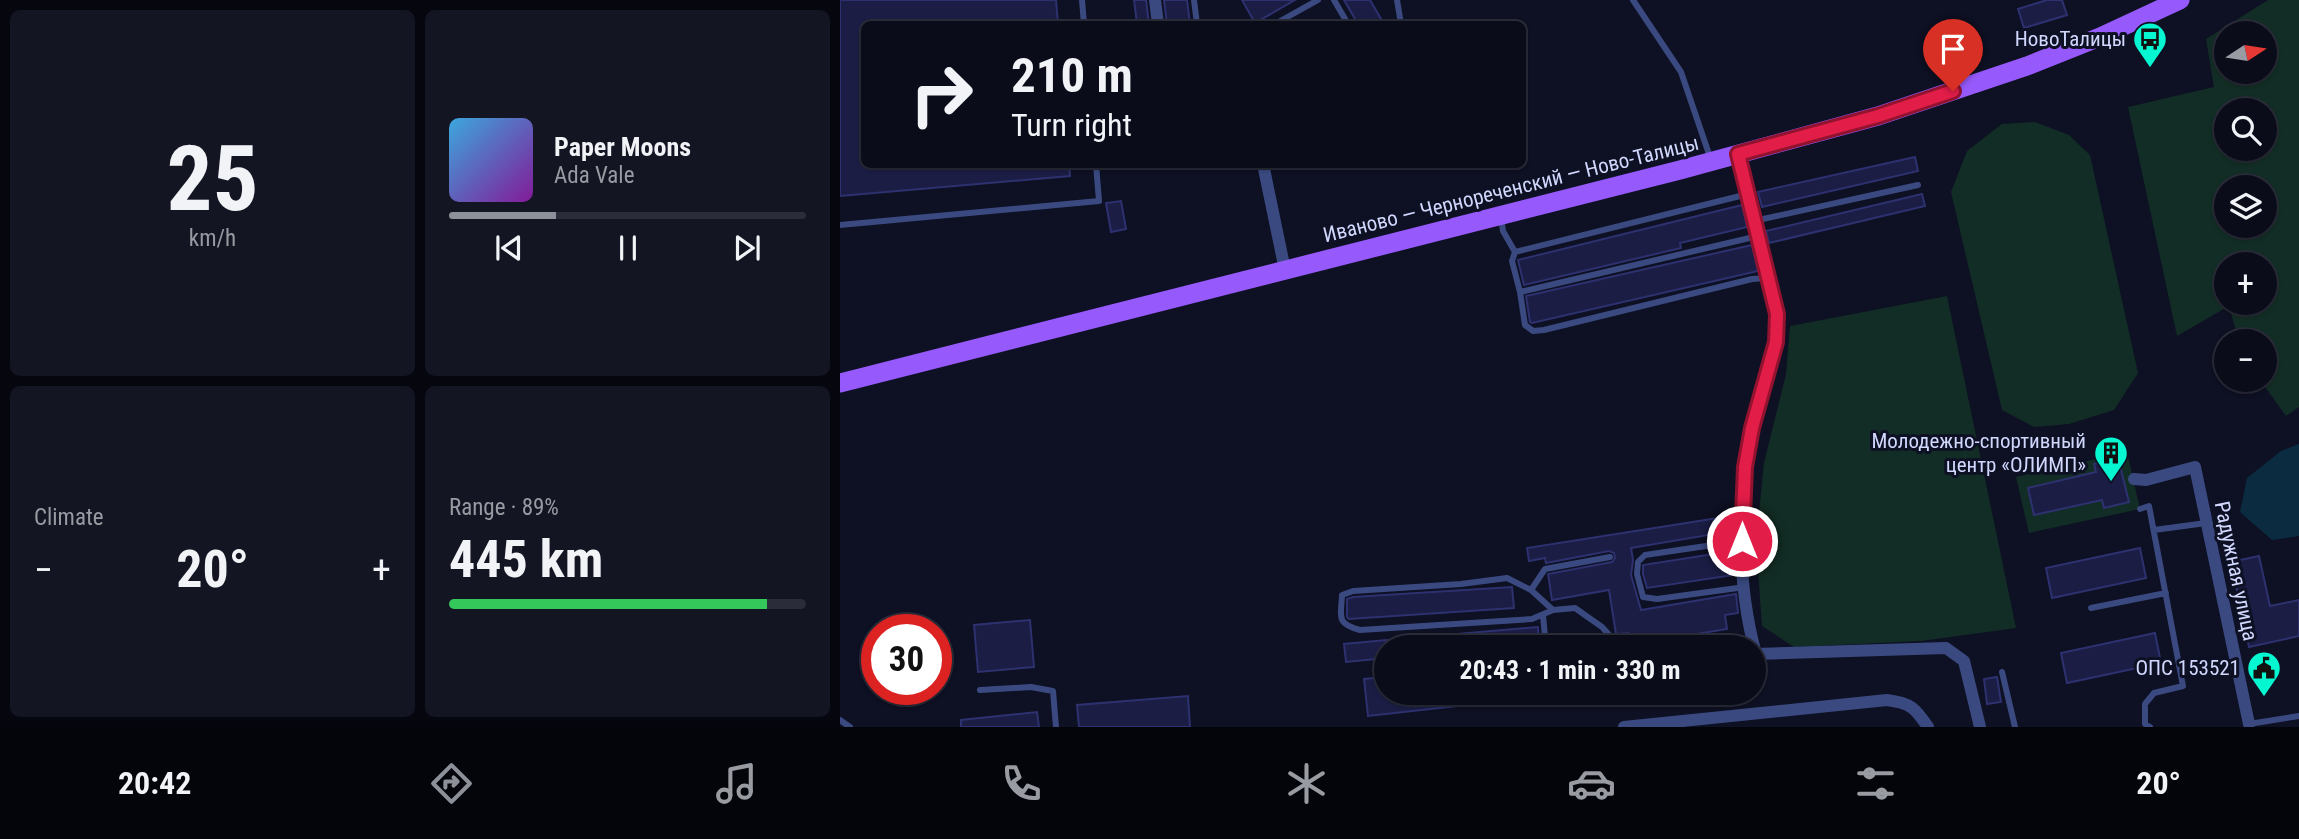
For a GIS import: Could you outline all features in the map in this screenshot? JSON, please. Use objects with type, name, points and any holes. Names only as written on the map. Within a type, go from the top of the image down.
[{"type":"main road","name":"Иваново — Чернореченский — Ново-Талицы","points":[[840,383],[1712,162],[1878,116],[2027,66],[2100,37],[2180,0]]},
{"type":"street","points":[[1155,0],[1158,21]]},
{"type":"street","points":[[1738,154],[1777,314],[1776,342],[1752,428],[1745,467],[1742,541],[1750,635]]},
{"type":"street","points":[[1265,168],[1286,270]]},
{"type":"street","name":"Радужная улица","points":[[2134,479],[2146,480],[2195,467],[2247,726]]},
{"type":"street","points":[[1766,654],[1946,648],[1964,661],[1980,727]]},
{"type":"street","points":[[1624,727],[1687,724],[1887,700],[1905,702],[1914,708],[1928,727]]},
{"type":"lane","points":[[1082,0],[1084,21]]},
{"type":"lane","points":[[1195,0],[1197,21]]},
{"type":"lane","points":[[1280,21],[1318,0]]},
{"type":"lane","points":[[1334,0],[1346,21]]},
{"type":"lane","points":[[1397,0],[1400,21]]},
{"type":"lane","points":[[1633,0],[1681,72],[1712,162]]},
{"type":"lane","points":[[840,225],[1099,201],[1096,168]]},
{"type":"lane","points":[[1754,221],[1917,184]]},
{"type":"lane","points":[[1515,252],[1748,194]]},
{"type":"lane","points":[[1501,215],[1503,231],[1515,252],[1512,261],[1525,325],[1533,331],[1752,279],[1769,278]]},
{"type":"lane","points":[[1520,292],[1758,236]]},
{"type":"lane","points":[[2140,509],[2149,506],[2183,686],[2154,692],[2145,704],[2145,724],[2150,727]]},
{"type":"lane","points":[[2154,530],[2206,523]]},
{"type":"lane","points":[[1742,541],[1645,555],[1638,562],[1637,574],[1643,597],[1657,599],[1745,587]]},
{"type":"lane","points":[[1531,590],[1545,569],[1610,557]]},
{"type":"lane","points":[[1553,610],[1531,590],[1507,578],[1461,584],[1353,591],[1342,595],[1342,621],[1346,627],[1360,630],[1532,620],[1553,610],[1575,608],[1609,635]]},
{"type":"lane","points":[[2091,608],[2166,593]]},
{"type":"lane","points":[[1543,615],[1545,635]]},
{"type":"lane","points":[[2002,672],[2015,727]]},
{"type":"lane","points":[[980,690],[1031,687],[1053,691],[1056,727]]},
{"type":"lane","points":[[2247,726],[2299,716]]},
{"type":"lane","points":[[840,720],[850,727]]},
{"type":"green space","points":[[2268,0],[2299,0],[2299,407],[2286,416],[2269,392],[2277,392],[2277,329],[2236,329],[2232,315],[2277,315],[2277,252],[2214,252],[2214,315],[2177,336],[2128,107],[2214,87],[2206,39],[2214,34],[2214,84],[2277,84],[2277,21],[2235,21]]},
{"type":"green space","points":[[2035,122],[2069,135],[2090,155],[2138,373],[2114,410],[2069,424],[2034,427],[2002,410],[1951,192],[1967,151],[2002,124]]},
{"type":"green space","points":[[1947,296],[2016,628],[1921,641],[1794,647],[1762,626],[1756,542],[1764,463],[1786,374],[1790,326]]},
{"type":"green space","points":[[2127,452],[2140,509],[2029,533],[2016,477]]},
{"type":"water","points":[[2299,444],[2299,536],[2272,540],[2240,512],[2247,478],[2281,451]]},
{"type":"building","points":[[840,0],[1056,0],[1058,21],[861,21],[861,168],[1069,168],[1070,176],[840,196]]},
{"type":"building","points":[[1134,0],[1146,0],[1149,21],[1137,21]]},
{"type":"building","points":[[1164,0],[1187,0],[1190,21],[1167,21]]},
{"type":"building","points":[[1242,0],[1295,0],[1258,21],[1254,21]]},
{"type":"building","points":[[1344,0],[1370,0],[1382,21],[1356,21]]},
{"type":"building","points":[[2047,0],[2062,0],[2067,15],[2024,28],[2018,9]]},
{"type":"building","points":[[1915,157],[1918,171],[1762,207],[1758,192]]},
{"type":"building","points":[[1922,194],[1925,206],[1769,243],[1766,231]]},
{"type":"building","points":[[1121,201],[1126,229],[1111,232],[1106,203]]},
{"type":"building","points":[[1742,205],[1747,227],[1680,243],[1681,248],[1524,285],[1518,260]]},
{"type":"building","points":[[1752,245],[1758,271],[1530,322],[1526,296]]},
{"type":"building","points":[[2118,458],[2129,502],[2104,508],[2102,500],[2034,515],[2028,488],[2096,472],[2094,464]]},
{"type":"building","points":[[1731,516],[1732,531],[1631,548],[1631,575],[1641,610],[1736,594],[1738,613],[1725,615],[1727,629],[1691,635],[1616,634],[1609,590],[1552,600],[1548,574],[1612,562],[1614,553],[1609,551],[1546,563],[1545,558],[1529,561],[1527,548]]},
{"type":"building","points":[[2140,548],[2146,578],[2052,598],[2046,568]]},
{"type":"building","points":[[1733,551],[1734,575],[1647,588],[1643,565]]},
{"type":"building","points":[[2259,556],[2270,606],[2299,600],[2299,636],[2249,647],[2231,562]]},
{"type":"building","points":[[1512,587],[1514,608],[1349,619],[1347,617],[1347,599],[1353,597]]},
{"type":"building","points":[[1030,620],[1034,667],[978,672],[974,625]]},
{"type":"building","points":[[1538,627],[1538,635],[1446,635]]},
{"type":"building","points":[[2155,633],[2161,663],[2067,683],[2061,653]]},
{"type":"building","points":[[1374,641],[1374,659],[1346,662],[1344,644]]},
{"type":"building","points":[[1997,677],[2001,702],[1987,704],[1984,679]]},
{"type":"building","points":[[1374,678],[1374,705],[1466,705],[1368,716],[1364,679]]},
{"type":"building","points":[[1188,696],[1190,727],[1079,727],[1077,705]]},
{"type":"building","points":[[1037,712],[1039,727],[961,727],[961,720]]},
{"type":"place","name":"НовоТалицы","points":[[2150,69]]},
{"type":"place","name":"Молодежно-спортивный центр «ОЛИМП»","points":[[2111,483]]},
{"type":"place","name":"ОПС 153521","points":[[2264,698]]},
{"type":"route","points":[[1742,541],[1745,467],[1752,428],[1776,342],[1777,314],[1738,154],[1878,116],[1953,91]]}]
